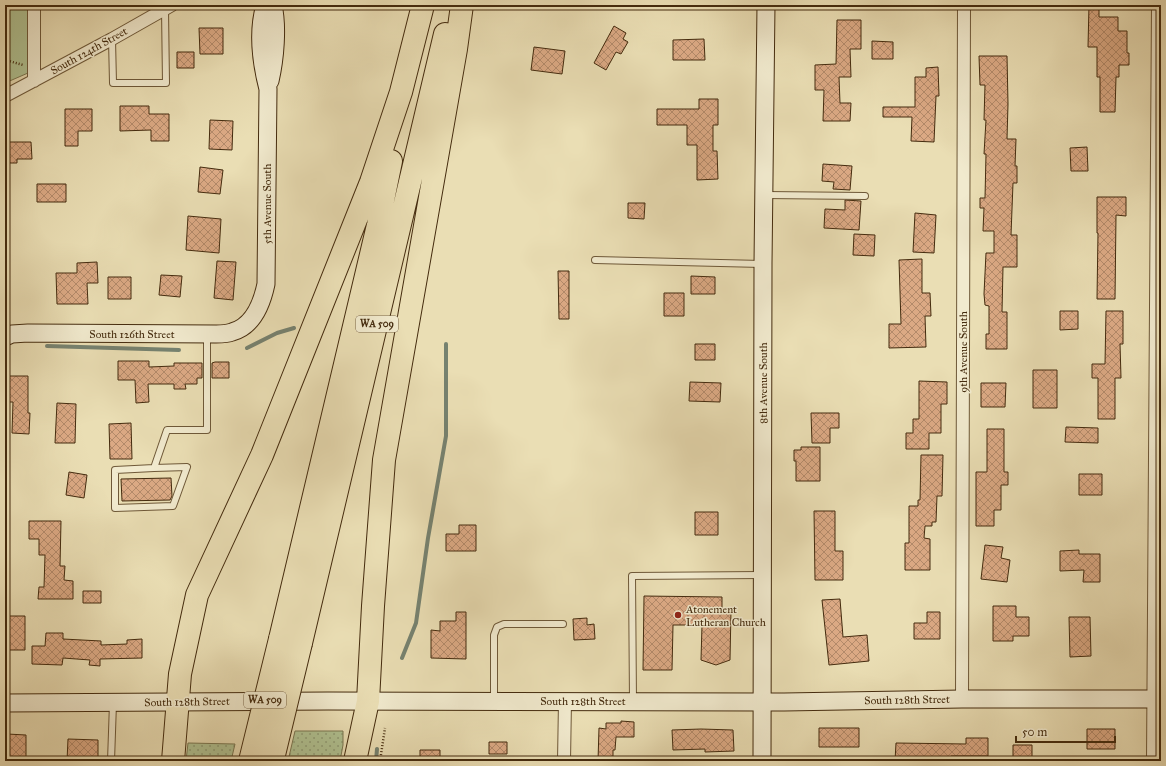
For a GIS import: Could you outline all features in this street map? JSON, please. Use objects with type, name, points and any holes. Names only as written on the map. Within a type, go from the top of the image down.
[{"type":"highway","name":"WA 509","points":[[273,760],[290,641],[424,5]]},
{"type":"highway","points":[[173,761],[180,674],[198,595],[262,455],[371,182],[401,92],[424,5]]},
{"type":"highway","name":"WA 509","points":[[250,761],[290,641],[452,5]]},
{"type":"highway","points":[[355,761],[368,701],[373,606],[384,460],[456,49],[462,5]]},
{"type":"street","points":[[34,5],[34,81]]},
{"type":"street","name":"5th Avenue South","points":[[265,5],[261,43],[263,70],[268,89]]},
{"type":"street","name":"5th Avenue South","points":[[254,316],[262,301],[266,284],[268,89],[273,69],[275,44],[273,5]]},
{"type":"street","name":"8th Avenue South","points":[[762,761],[763,264],[765,195],[766,5]]},
{"type":"street","name":"9th Avenue South","points":[[962,699],[964,5]]},
{"type":"street","points":[[1153,761],[1157,699],[1158,5]]},
{"type":"street","name":"South 124th Street","points":[[5,96],[169,7]]},
{"type":"street","name":"South 126th Street","points":[[5,337],[12,334],[28,333],[207,334],[232,332],[243,327],[254,316]]},
{"type":"street","name":"South 128th Street","points":[[5,703],[113,703],[177,701],[762,702],[962,699],[1157,699]]},
{"type":"street","points":[[564,761],[565,701]]},
{"type":"lane","points":[[112,39],[113,83],[166,82],[169,7]]},
{"type":"lane","points":[[765,195],[865,196]]},
{"type":"lane","points":[[595,260],[763,264]]},
{"type":"lane","points":[[154,468],[167,430],[207,430],[207,334]]},
{"type":"lane","points":[[187,467],[173,506],[115,508],[115,470],[154,468],[187,467]]},
{"type":"lane","points":[[633,702],[632,576],[763,575]]},
{"type":"lane","points":[[494,701],[494,635],[498,627],[504,624],[563,624]]},
{"type":"lane","points":[[111,761],[113,703]]},
{"type":"path","points":[[5,58],[9,61],[22,65],[34,64]]},
{"type":"path","points":[[380,761],[385,728]]},
{"type":"green space","points":[[5,5],[28,5],[28,73],[5,83]]},
{"type":"green space","points":[[295,731],[343,731],[343,745],[340,761],[288,761]]},
{"type":"green space","points":[[188,743],[235,744],[231,761],[186,761]]},
{"type":"building","points":[[1089,5],[1099,5],[1099,17],[1118,17],[1118,31],[1127,31],[1127,53],[1129,53],[1129,65],[1119,65],[1119,77],[1116,77],[1115,112],[1100,112],[1100,77],[1097,77],[1097,47],[1088,47]]},
{"type":"building","points":[[837,20],[861,20],[861,49],[850,49],[851,77],[839,77],[840,103],[851,103],[850,121],[823,121],[824,90],[815,90],[815,65],[836,64]]},
{"type":"building","points":[[614,26],[626,33],[623,39],[628,42],[621,54],[616,52],[606,70],[594,63]]},
{"type":"building","points":[[199,28],[223,28],[223,54],[200,54]]},
{"type":"building","points":[[704,39],[705,60],[673,60],[673,40]]},
{"type":"building","points":[[872,41],[893,42],[893,59],[872,59]]},
{"type":"building","points":[[534,47],[565,51],[562,74],[531,70]]},
{"type":"building","points":[[177,52],[194,52],[194,68],[177,68]]},
{"type":"building","points":[[979,56],[1007,56],[1007,139],[1016,139],[1015,166],[1017,166],[1017,183],[1013,183],[1011,235],[1017,235],[1017,267],[1003,267],[1002,312],[1007,312],[1007,349],[986,349],[986,334],[989,334],[989,306],[985,305],[984,294],[986,253],[994,253],[994,231],[983,231],[984,208],[980,208],[980,198],[985,198],[986,154],[984,154],[986,120],[984,120],[985,85],[980,85]]},
{"type":"building","points":[[938,67],[939,96],[936,96],[934,142],[911,141],[912,117],[883,117],[883,107],[915,107],[915,77],[926,77],[926,68]]},
{"type":"building","points":[[699,99],[718,99],[718,125],[713,125],[713,151],[717,151],[718,179],[697,180],[697,145],[687,145],[687,125],[657,125],[657,109],[699,109]]},
{"type":"building","points":[[120,106],[149,106],[149,114],[169,114],[169,141],[151,141],[151,130],[120,131]]},
{"type":"building","points":[[65,109],[92,109],[92,131],[78,131],[78,146],[65,146]]},
{"type":"building","points":[[210,120],[233,121],[232,150],[209,149]]},
{"type":"building","points":[[5,142],[31,142],[32,159],[17,159],[17,163],[5,163]]},
{"type":"building","points":[[1087,147],[1088,171],[1071,171],[1070,148]]},
{"type":"building","points":[[823,164],[852,166],[850,190],[833,189],[834,182],[822,181]]},
{"type":"building","points":[[200,167],[223,170],[220,194],[198,192]]},
{"type":"building","points":[[37,184],[66,184],[66,202],[37,202]]},
{"type":"building","points":[[1097,197],[1126,197],[1126,216],[1116,215],[1115,299],[1097,299]]},
{"type":"building","points":[[845,200],[861,201],[859,230],[824,228],[825,209],[845,210]]},
{"type":"building","points":[[628,203],[645,203],[644,219],[628,218]]},
{"type":"building","points":[[915,213],[936,215],[934,253],[913,252]]},
{"type":"building","points":[[188,216],[221,219],[219,253],[186,250]]},
{"type":"building","points":[[854,234],[875,235],[874,256],[853,255]]},
{"type":"building","points":[[922,259],[922,293],[930,293],[931,316],[925,316],[926,347],[889,348],[889,324],[901,324],[899,260]]},
{"type":"building","points":[[217,261],[236,262],[233,300],[214,298]]},
{"type":"building","points":[[97,262],[98,283],[87,283],[88,304],[57,304],[56,273],[77,273],[77,263]]},
{"type":"building","points":[[558,271],[569,271],[569,319],[559,319]]},
{"type":"building","points":[[161,275],[182,276],[180,297],[159,295]]},
{"type":"building","points":[[691,276],[715,277],[715,294],[691,294]]},
{"type":"building","points":[[108,277],[131,277],[131,299],[108,299]]},
{"type":"building","points":[[664,293],[684,293],[684,316],[664,316]]},
{"type":"building","points":[[1060,311],[1078,311],[1078,329],[1060,330]]},
{"type":"building","points":[[1106,311],[1123,311],[1123,344],[1120,344],[1121,378],[1115,378],[1115,419],[1098,419],[1098,378],[1092,378],[1092,364],[1105,364]]},
{"type":"building","points":[[695,344],[715,344],[715,360],[695,360]]},
{"type":"building","points":[[118,361],[149,361],[149,367],[174,366],[174,363],[202,363],[202,378],[197,378],[197,384],[185,384],[186,389],[174,389],[174,384],[148,384],[149,402],[136,403],[135,380],[118,380]]},
{"type":"building","points":[[229,362],[229,378],[212,378],[212,363]]},
{"type":"building","points":[[1033,370],[1057,370],[1057,408],[1033,408]]},
{"type":"building","points":[[9,376],[28,376],[28,413],[30,413],[29,434],[12,433],[13,402],[9,402]]},
{"type":"building","points":[[919,381],[947,382],[947,404],[941,404],[941,433],[929,433],[929,449],[906,449],[906,433],[913,433],[913,419],[919,419]]},
{"type":"building","points":[[690,382],[721,383],[720,402],[689,401]]},
{"type":"building","points":[[981,383],[1006,383],[1005,407],[981,407]]},
{"type":"building","points":[[57,403],[76,404],[75,443],[55,443]]},
{"type":"building","points":[[811,413],[839,413],[839,428],[830,428],[830,443],[812,443]]},
{"type":"building","points":[[131,423],[132,459],[110,459],[109,424]]},
{"type":"building","points":[[1066,427],[1098,428],[1098,443],[1065,442]]},
{"type":"building","points":[[987,429],[1004,429],[1004,472],[1008,472],[1008,485],[1001,485],[1001,510],[994,510],[994,526],[976,526],[976,472],[987,472]]},
{"type":"building","points":[[801,447],[820,447],[820,481],[796,481],[796,461],[794,461],[794,450],[801,450]]},
{"type":"building","points":[[921,455],[943,455],[942,496],[937,496],[936,522],[932,522],[932,526],[925,526],[924,538],[930,539],[930,570],[905,570],[905,543],[909,543],[909,506],[918,506],[918,500],[920,500]]},
{"type":"building","points":[[69,472],[87,475],[84,498],[66,495]]},
{"type":"building","points":[[1079,474],[1102,474],[1102,495],[1079,495]]},
{"type":"building","points":[[171,478],[172,496],[170,500],[122,501],[121,479]]},
{"type":"building","points":[[814,511],[835,511],[835,551],[843,551],[843,580],[815,580]]},
{"type":"building","points":[[695,512],[718,512],[718,535],[695,535]]},
{"type":"building","points":[[29,521],[61,521],[60,566],[65,566],[64,580],[73,581],[73,599],[38,599],[39,587],[44,587],[45,555],[39,555],[39,539],[29,539]]},
{"type":"building","points":[[459,525],[476,525],[476,551],[446,551],[446,534],[459,534]]},
{"type":"building","points":[[985,545],[1003,547],[1001,558],[1010,560],[1007,582],[981,579]]},
{"type":"building","points":[[1079,550],[1079,554],[1100,554],[1100,582],[1083,582],[1084,570],[1060,571],[1060,551]]},
{"type":"building","points":[[83,591],[101,591],[101,603],[83,603]]},
{"type":"building","points":[[644,596],[722,597],[722,610],[731,610],[730,660],[716,665],[701,660],[702,625],[673,625],[672,670],[643,670]]},
{"type":"building","points":[[840,599],[843,637],[867,635],[869,661],[829,665],[822,600]]},
{"type":"building","points":[[993,606],[1016,606],[1016,617],[1029,617],[1029,636],[1013,636],[1013,641],[993,641]]},
{"type":"building","points":[[456,612],[466,612],[466,659],[431,658],[431,630],[440,631],[440,621],[456,621]]},
{"type":"building","points":[[927,612],[940,612],[940,639],[914,639],[914,623],[927,623]]},
{"type":"building","points":[[5,616],[25,616],[25,650],[5,650]]},
{"type":"building","points":[[1069,617],[1090,617],[1091,656],[1070,657]]},
{"type":"building","points":[[587,618],[587,625],[594,624],[595,639],[574,640],[573,619]]},
{"type":"building","points":[[46,633],[63,633],[63,639],[101,641],[101,645],[127,644],[127,640],[142,639],[142,658],[100,659],[100,666],[89,665],[90,660],[63,658],[62,665],[32,664],[32,646],[45,646]]},
{"type":"building","points":[[621,721],[634,722],[634,737],[616,737],[615,750],[613,750],[613,761],[598,761],[599,728],[606,729],[606,723],[621,723]]},
{"type":"building","points":[[819,728],[859,728],[859,747],[819,747]]},
{"type":"building","points":[[1087,729],[1115,729],[1115,749],[1087,749]]},
{"type":"building","points":[[672,730],[733,730],[734,751],[705,752],[705,749],[673,750]]},
{"type":"building","points":[[7,734],[26,735],[26,761],[7,761]]},
{"type":"building","points":[[966,738],[988,738],[988,756],[951,756],[951,761],[895,761],[896,743],[966,744]]},
{"type":"building","points":[[68,739],[98,740],[98,761],[67,761]]},
{"type":"building","points":[[489,742],[507,742],[507,754],[489,754]]},
{"type":"building","points":[[1013,745],[1032,745],[1032,761],[1013,761]]},
{"type":"building","points":[[420,750],[440,750],[440,761],[420,761]]},
{"type":"waterway","points":[[247,348],[277,333],[294,328]]},
{"type":"waterway","points":[[402,658],[416,623],[428,538],[446,436],[446,344]]},
{"type":"waterway","points":[[47,346],[179,350]]},
{"type":"waterway","points":[[376,761],[377,749]]},
{"type":"place","name":"Atonement Lutheran Church","points":[[678,615]]}]
